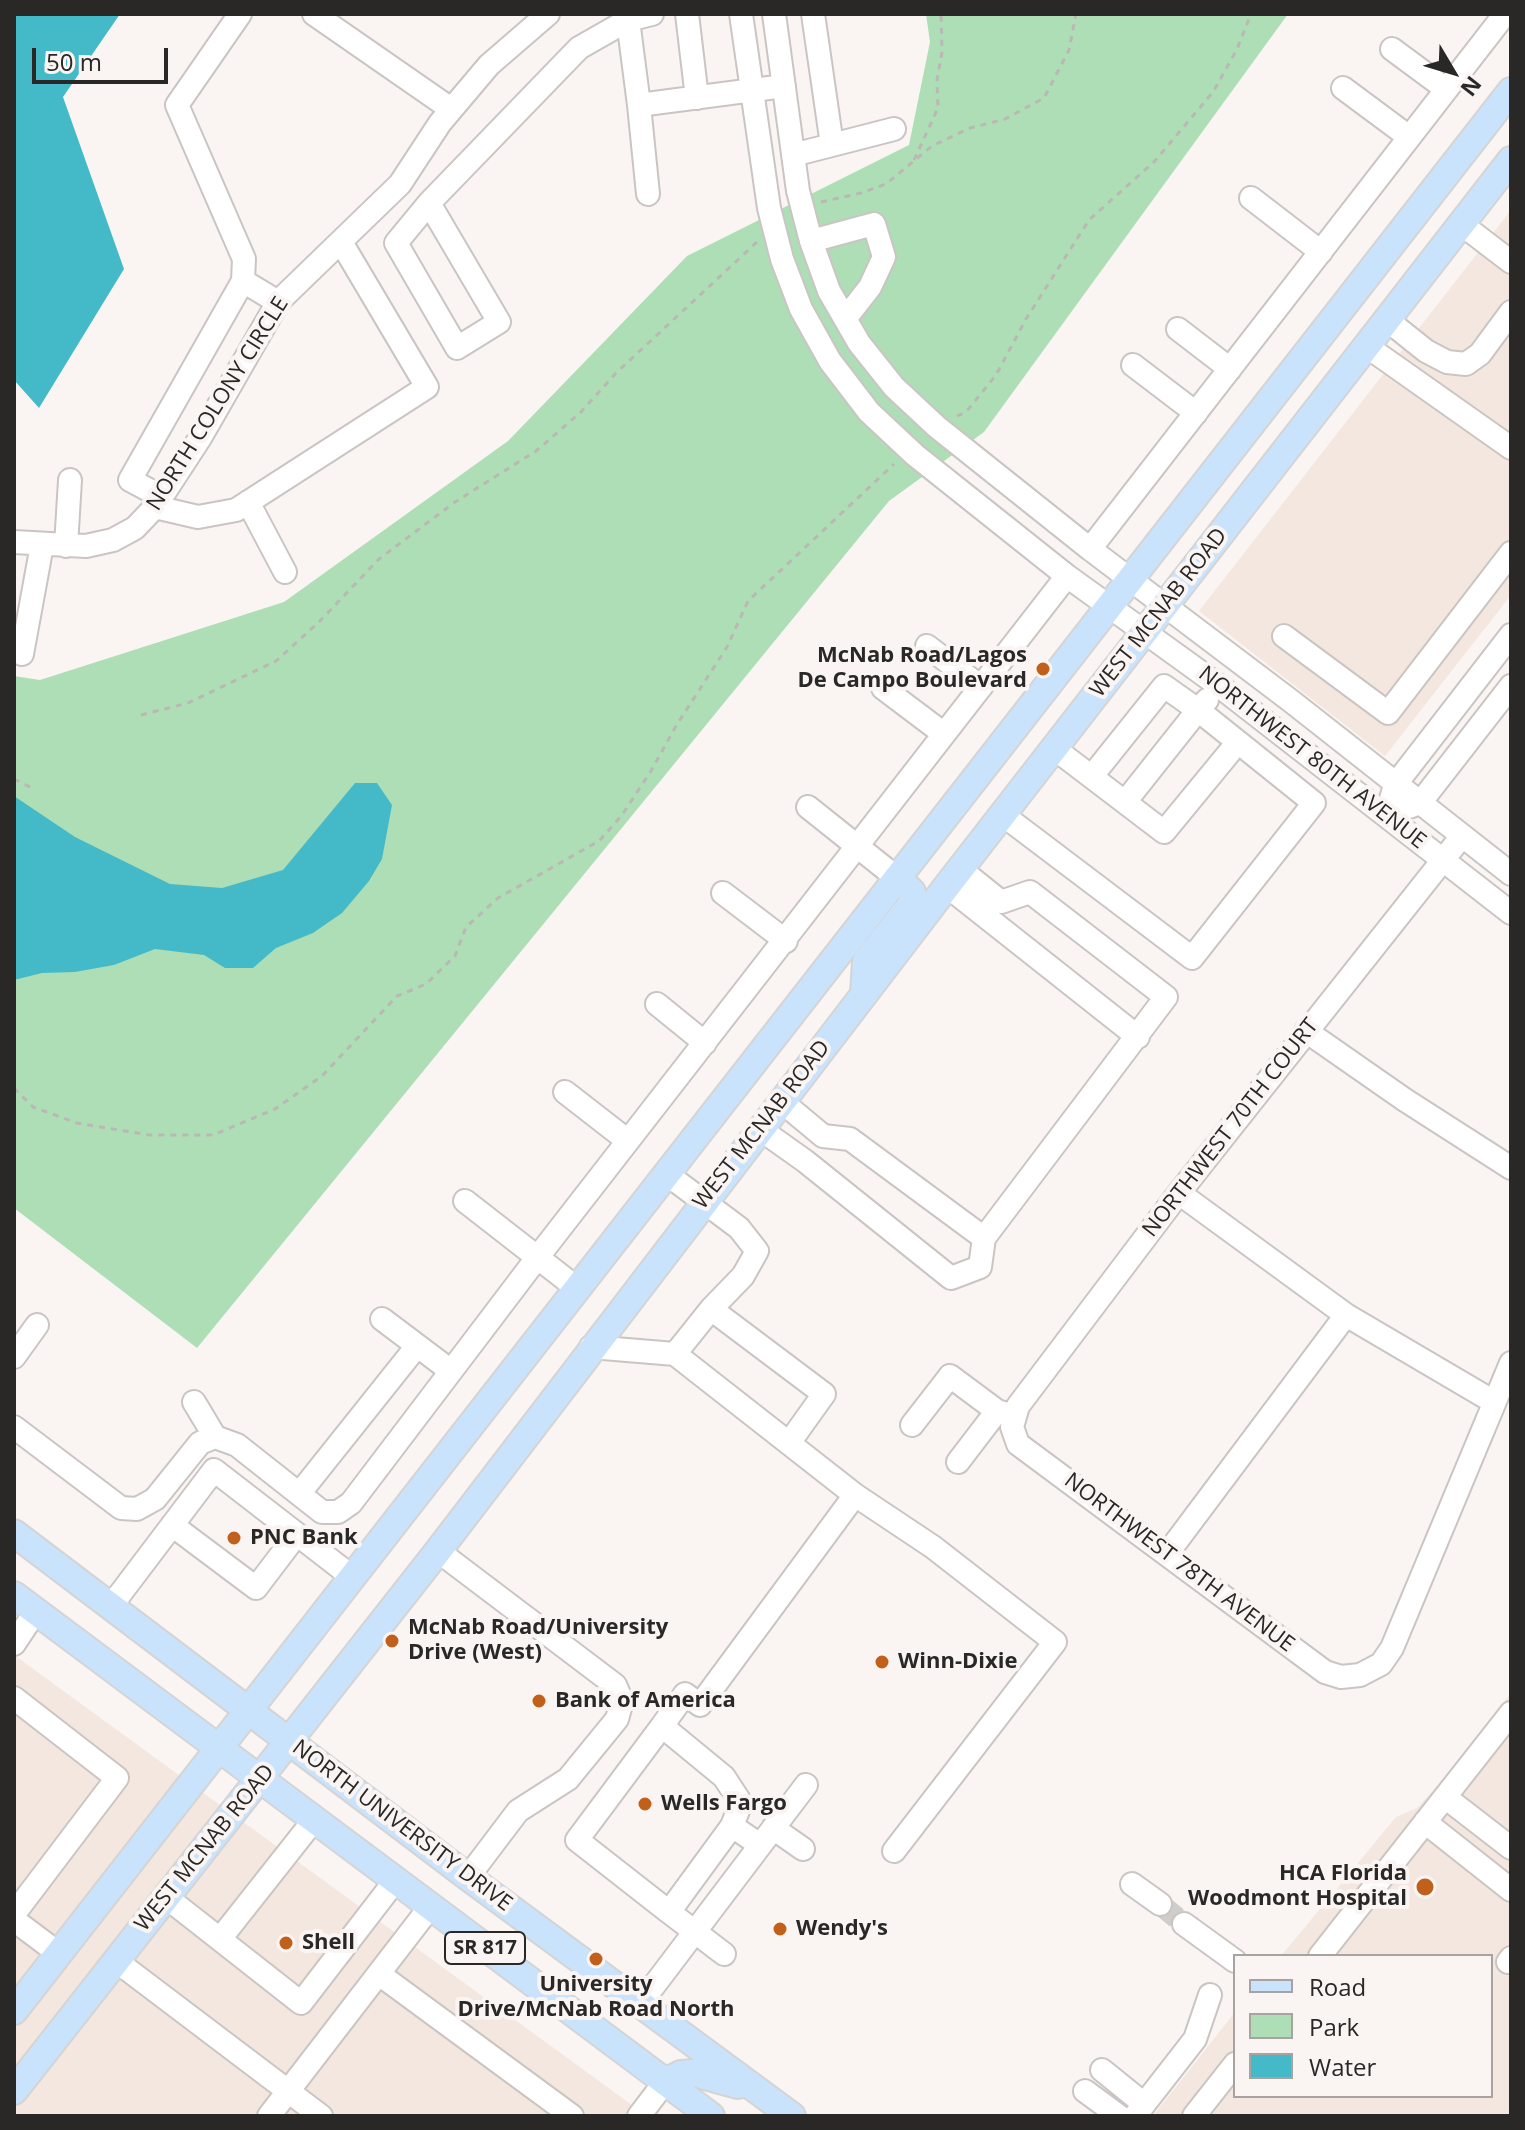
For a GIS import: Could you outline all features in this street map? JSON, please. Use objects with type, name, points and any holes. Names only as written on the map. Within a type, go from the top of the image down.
[{"type":"main road","name":"WEST MCNAB ROAD","points":[[14,2011],[1511,91]]},
{"type":"main road","name":"WEST MCNAB ROAD","points":[[14,2091],[438,1551],[591,1347],[1511,160]]},
{"type":"main road","points":[[864,994],[866,961],[913,902],[912,892],[897,878]]},
{"type":"main road","name":"NORTH UNIVERSITY DRIVE","points":[[14,1533],[468,1877],[792,2116]]},
{"type":"main road","name":"SR 817","points":[[14,1595],[711,2116]]},
{"type":"main road","points":[[665,2082],[681,2074],[694,2073],[760,2093]]},
{"type":"street","points":[[240,14],[177,105],[244,259],[243,281],[130,480],[158,502],[198,517],[236,510],[427,387],[341,242]]},
{"type":"street","points":[[314,14],[451,109]]},
{"type":"street","name":"NORTH COLONY CIRCLE","points":[[14,542],[86,546],[113,540],[135,528],[158,502],[200,438],[278,302],[400,184],[451,109],[489,65],[548,14]]},
{"type":"street","points":[[429,203],[499,322],[457,348],[396,243],[429,203],[579,48],[628,20],[652,14]]},
{"type":"street","points":[[687,14],[697,98]]},
{"type":"street","name":"NORTHWEST 80TH AVENUE","points":[[741,14],[774,229],[801,309],[830,361],[869,412],[910,450],[1067,576],[1218,685],[1511,913]]},
{"type":"street","name":"NORTHWEST 80TH AVENUE","points":[[774,14],[793,155],[811,241],[829,291],[859,343],[894,387],[937,427],[1090,549],[1511,874]]},
{"type":"street","points":[[813,14],[832,145]]},
{"type":"street","points":[[1090,549],[1505,14]]},
{"type":"street","points":[[628,20],[648,194]]},
{"type":"street","points":[[1392,49],[1446,89]]},
{"type":"street","points":[[639,105],[784,86]]},
{"type":"street","points":[[1343,88],[1409,137]]},
{"type":"street","points":[[793,155],[894,129]]},
{"type":"street","points":[[1251,198],[1321,252]]},
{"type":"street","points":[[1460,223],[1511,262]]},
{"type":"street","points":[[811,241],[874,224],[884,257],[870,287],[845,319]]},
{"type":"street","points":[[243,281],[278,302]]},
{"type":"street","points":[[1386,319],[1426,351],[1447,362],[1466,364],[1480,354],[1511,312]]},
{"type":"street","points":[[1178,329],[1230,369]]},
{"type":"street","points":[[1365,345],[1511,448]]},
{"type":"street","points":[[1133,365],[1196,413]]},
{"type":"street","points":[[66,546],[70,480]]},
{"type":"street","points":[[248,502],[285,572]]},
{"type":"street","points":[[22,654],[42,545]]},
{"type":"street","points":[[1284,636],[1388,713],[1511,553]]},
{"type":"street","points":[[194,1402],[215,1437],[237,1445],[322,1512],[338,1512],[351,1503],[537,1258],[1067,576]]},
{"type":"street","points":[[1386,816],[1395,785],[1511,635]]},
{"type":"street","points":[[927,646],[981,687]]},
{"type":"street","points":[[1125,802],[1218,685]]},
{"type":"street","points":[[1003,815],[1192,958],[1314,803],[1164,686],[1092,776]]},
{"type":"street","points":[[1386,816],[1420,803],[1511,686]]},
{"type":"street","points":[[883,688],[944,734]]},
{"type":"street","points":[[1055,749],[1164,832],[1238,742]]},
{"type":"street","points":[[808,807],[897,878]]},
{"type":"street","name":"NORTHWEST 70TH COURT","points":[[958,1462],[1018,1406],[1179,1193],[1462,836]]},
{"type":"street","points":[[953,878],[1138,1037]]},
{"type":"street","points":[[760,1129],[805,1161],[951,1278],[980,1267],[984,1238],[1166,997],[1030,892],[996,912]]},
{"type":"street","points":[[723,893],[786,941]]},
{"type":"street","points":[[657,1004],[705,1043]]},
{"type":"street","points":[[1306,1031],[1511,1168]]},
{"type":"street","points":[[565,1092],[628,1141]]},
{"type":"street","points":[[781,1101],[823,1136],[850,1139],[984,1238]]},
{"type":"street","points":[[805,1161],[823,1136]]},
{"type":"street","points":[[668,1175],[739,1228],[757,1251],[743,1276],[711,1309],[675,1354]]},
{"type":"street","points":[[1179,1193],[1346,1315],[1494,1402],[1511,1363]]},
{"type":"street","points":[[465,1201],[578,1289]]},
{"type":"street","points":[[711,1309],[824,1394],[789,1443]]},
{"type":"street","points":[[1167,1554],[1346,1315]]},
{"type":"street","points":[[382,1319],[451,1371]]},
{"type":"street","points":[[14,1357],[37,1325]]},
{"type":"street","points":[[299,1494],[417,1346]]},
{"type":"street","points":[[591,1347],[675,1354],[855,1495],[933,1547],[1055,1642],[894,1851]]},
{"type":"street","name":"NORTHWEST 78TH AVENUE","points":[[912,1425],[950,1376],[1008,1418],[1018,1444],[1325,1672],[1341,1677],[1360,1675],[1381,1664],[1392,1648],[1494,1402]]},
{"type":"street","points":[[14,1427],[121,1508],[137,1509],[155,1499],[200,1443],[215,1437]]},
{"type":"street","points":[[111,1606],[214,1470],[351,1576]]},
{"type":"street","points":[[724,1954],[577,1840],[685,1694],[700,1705],[855,1495]]},
{"type":"street","points":[[172,1525],[256,1588],[297,1534]]},
{"type":"street","points":[[438,1551],[615,1685],[622,1701],[617,1719],[568,1779],[518,1811],[468,1877]]},
{"type":"street","points":[[14,1644],[36,1611]]},
{"type":"street","points":[[17,1706],[117,1778],[14,1917],[58,1953]]},
{"type":"street","points":[[1322,1954],[1511,1713]]},
{"type":"street","points":[[662,1726],[724,1777],[741,1803],[732,1826],[669,1912]]},
{"type":"street","points":[[640,2004],[806,1785]]},
{"type":"street","points":[[1445,1797],[1511,1848]]},
{"type":"street","points":[[220,1939],[314,1820]]},
{"type":"street","points":[[1425,1822],[1511,1890]]},
{"type":"street","points":[[732,1826],[803,1849]]},
{"type":"street","points":[[166,1897],[301,2003],[395,1881]]},
{"type":"street","points":[[1132,1884],[1160,1904]]},
{"type":"street","points":[[269,2116],[430,1907]]},
{"type":"street","points":[[1184,1924],[1233,1960]]},
{"type":"street","points":[[115,1960],[321,2116]]},
{"type":"street","points":[[379,1974],[572,2116]]},
{"type":"street","points":[[1137,2112],[1195,2039],[1210,1995]]},
{"type":"street","points":[[1194,2116],[1233,2067]]},
{"type":"street","points":[[1102,2070],[1137,2112]]},
{"type":"street","points":[[639,2116],[665,2082]]},
{"type":"street","points":[[1085,2091],[1137,2112]]},
{"type":"path","points":[[913,163],[938,108],[941,14]]},
{"type":"path","points":[[803,211],[825,200],[886,184],[932,146],[970,128],[1005,119],[1044,98],[1069,50],[1076,14]]},
{"type":"path","points":[[937,427],[966,412],[996,375],[1026,319],[1089,220],[1154,162],[1213,92],[1237,49],[1251,14]]},
{"type":"path","points":[[141,715],[188,703],[276,661],[318,623],[379,559],[455,502],[536,451],[581,412],[615,374],[722,272],[774,229]]},
{"type":"path","points":[[14,1088],[33,1107],[77,1123],[149,1135],[213,1135],[275,1109],[322,1076],[397,996],[426,984],[455,956],[466,927],[498,898],[599,841],[636,795],[727,647],[748,601],[910,450]]},
{"type":"path","points":[[14,779],[32,788]]},
{"type":"shaded area","points":[[1511,210],[1511,595],[1385,756],[1199,611]]},
{"type":"shaded area","points":[[14,1655],[647,2116],[14,2116]]},
{"type":"shaded area","name":"HCA Florida Woodmont Hospital","points":[[1511,1693],[1511,2116],[1153,2116],[1233,2015],[1233,2098],[1493,2098],[1493,1954],[1283,1954],[1396,1817],[1417,1808],[1458,1763]]},
{"type":"green space","points":[[926,14],[1288,14],[984,432],[889,501],[197,1348],[14,1208],[14,676],[40,680],[284,602],[508,441],[687,256],[909,145],[930,42]]},
{"type":"water","points":[[14,14],[120,14],[63,97],[124,269],[39,408],[14,380]]},
{"type":"water","points":[[355,783],[377,783],[392,805],[382,859],[369,881],[342,913],[313,933],[276,948],[253,968],[225,968],[204,955],[155,949],[114,965],[75,972],[42,973],[14,980],[14,796],[75,837],[170,884],[222,888],[283,870]]},
{"type":"tunnel","points":[[1160,1904],[1184,1924]]},
{"type":"place","name":"McNab Road/Lagos De Campo Boulevard","points":[[1043,669]]},
{"type":"place","name":"PNC Bank","points":[[234,1538]]},
{"type":"place","name":"McNab Road/University Drive (West)","points":[[392,1641]]},
{"type":"place","name":"Winn-Dixie","points":[[882,1662]]},
{"type":"place","name":"Bank of America","points":[[539,1701]]},
{"type":"place","name":"Wells Fargo","points":[[645,1804]]},
{"type":"place","name":"HCA Florida Woodmont Hospital","points":[[1425,1887]]},
{"type":"place","name":"Wendy's","points":[[780,1929]]},
{"type":"place","name":"Shell","points":[[286,1943]]},
{"type":"place","name":"University Drive/McNab Road North","points":[[596,1959]]}]
